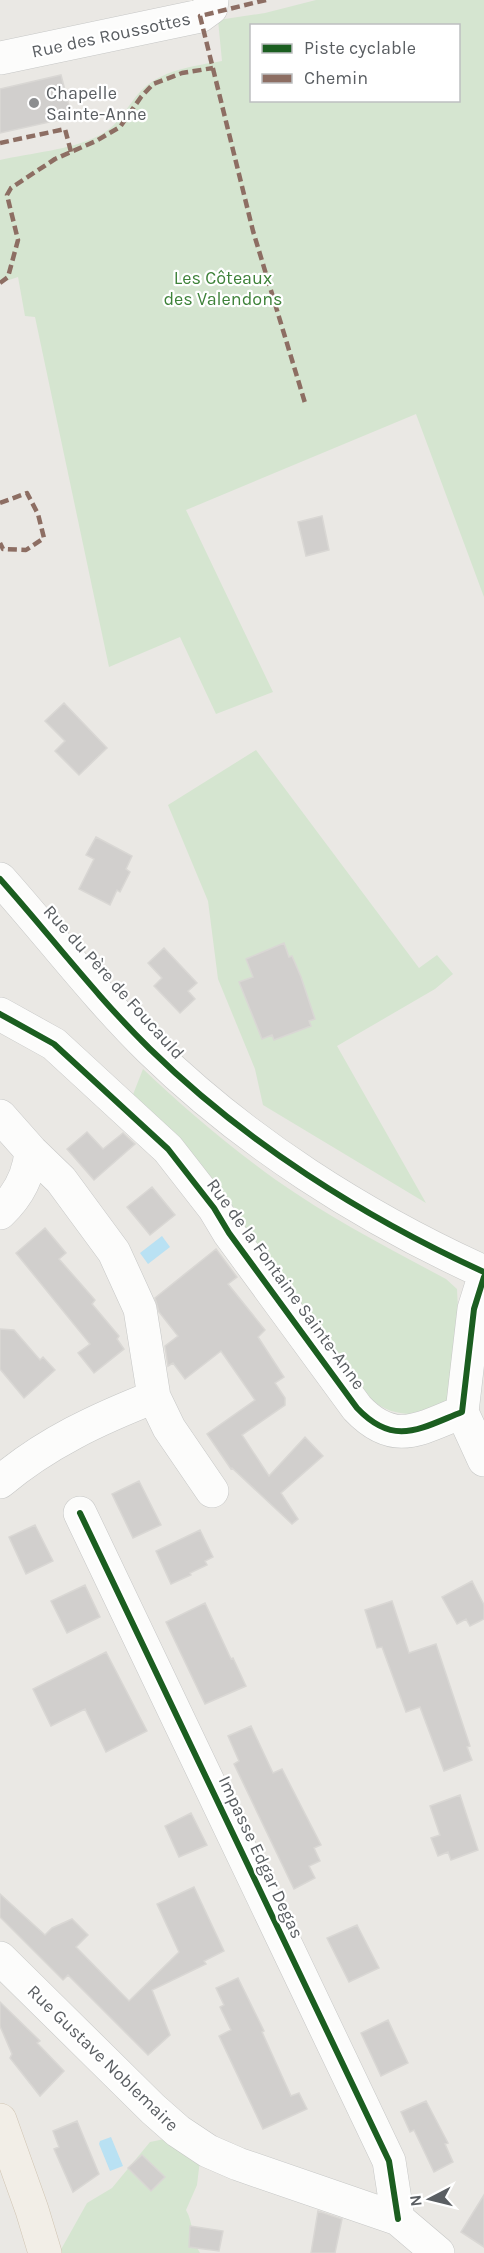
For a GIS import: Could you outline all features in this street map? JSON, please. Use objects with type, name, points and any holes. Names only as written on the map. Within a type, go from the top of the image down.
[{"type":"main road","points":[[0,2120],[45,2253]]},
{"type":"street","name":"Rue des Roussottes","points":[[0,58],[200,16],[211,8],[212,0]]},
{"type":"street","name":"Rue du Père de Foucauld","points":[[0,879],[93,988],[186,1082],[272,1150],[355,1206],[435,1250],[484,1272]]},
{"type":"street","name":"Rue de la Fontaine Sainte-Anne","points":[[0,1014],[54,1044],[168,1149],[214,1208],[229,1233],[357,1408],[373,1424],[384,1429],[409,1431],[462,1412]]},
{"type":"street","points":[[0,1116],[60,1180],[114,1252],[140,1308],[154,1397],[169,1428],[213,1491]]},
{"type":"street","points":[[0,1213],[24,1182],[31,1151]]},
{"type":"street","points":[[484,1277],[474,1309],[462,1412],[484,1460]]},
{"type":"street","points":[[0,1482],[47,1446],[108,1415],[154,1397]]},
{"type":"street","name":"Impasse Edgar Degas","points":[[80,1513],[389,2161],[399,2219]]},
{"type":"street","name":"Rue Gustave Noblemaire","points":[[0,1958],[178,2131],[237,2164],[399,2219],[438,2253]]},
{"type":"green space","name":"Les Côteaux des Valendons","points":[[316,0],[484,0],[484,597],[416,414],[186,510],[273,692],[216,714],[180,637],[109,667],[35,317],[25,316],[18,277],[0,283],[0,160],[50,151],[87,141],[111,128],[139,93],[156,79],[178,70],[222,61],[218,20],[265,13]]},
{"type":"green space","points":[[256,750],[419,968],[437,955],[453,974],[435,989],[337,1046],[426,1203],[263,1105],[255,1069],[218,979],[208,901],[168,805]]},
{"type":"green space","points":[[143,1069],[208,1127],[276,1180],[338,1220],[446,1279],[457,1289],[458,1309],[451,1396],[443,1404],[434,1409],[413,1414],[392,1411],[373,1401],[285,1295],[132,1097]]},
{"type":"green space","points":[[184,2135],[200,2160],[197,2185],[186,2210],[200,2253],[59,2253],[87,2203],[112,2188],[150,2142]]},
{"type":"water","points":[[162,1236],[170,1247],[148,1264],[140,1253]]},
{"type":"water","points":[[111,2137],[123,2166],[110,2171],[99,2144],[100,2141]]},
{"type":"building","name":"Chapelle Sainte-Anne","points":[[61,75],[72,117],[0,133],[0,89]]},
{"type":"building","points":[[322,516],[329,550],[306,556],[298,522]]},
{"type":"building","points":[[64,703],[107,748],[79,775],[55,751],[65,741],[45,721]]},
{"type":"building","points":[[96,837],[132,856],[126,869],[130,872],[120,892],[117,890],[110,905],[79,889],[94,859],[86,855]]},
{"type":"building","points":[[284,943],[301,977],[315,1019],[309,1021],[311,1026],[274,1040],[272,1035],[262,1039],[239,982],[253,977],[246,959]]},
{"type":"building","points":[[164,948],[197,983],[188,991],[195,999],[180,1013],[154,986],[162,978],[148,963]]},
{"type":"building","points":[[87,1132],[103,1149],[123,1133],[135,1144],[94,1180],[67,1149]]},
{"type":"building","points":[[152,1187],[175,1215],[150,1235],[127,1207]]},
{"type":"building","points":[[45,1228],[66,1253],[59,1259],[95,1300],[92,1304],[119,1336],[117,1339],[124,1349],[94,1373],[78,1353],[90,1344],[16,1253]]},
{"type":"building","points":[[216,1249],[237,1277],[228,1284],[265,1330],[258,1337],[284,1377],[275,1383],[285,1398],[285,1405],[242,1435],[269,1476],[305,1437],[323,1456],[281,1493],[298,1519],[292,1524],[231,1469],[207,1434],[255,1400],[221,1351],[185,1379],[173,1363],[168,1366],[165,1346],[178,1336],[159,1312],[155,1298]]},
{"type":"building","points":[[0,1329],[14,1330],[40,1360],[43,1357],[55,1370],[24,1398],[0,1369]]},
{"type":"building","points":[[139,1481],[161,1525],[133,1538],[112,1494]]},
{"type":"building","points":[[35,1525],[53,1561],[26,1574],[9,1537]]},
{"type":"building","points":[[200,1530],[213,1557],[205,1561],[207,1565],[171,1584],[156,1551]]},
{"type":"building","points":[[472,1581],[484,1605],[484,1619],[470,1626],[466,1619],[457,1624],[442,1597]]},
{"type":"building","points":[[85,1585],[100,1617],[67,1633],[51,1601]]},
{"type":"building","points":[[392,1601],[409,1653],[436,1644],[470,1746],[467,1747],[472,1760],[444,1771],[420,1707],[406,1712],[382,1647],[377,1648],[365,1610]]},
{"type":"building","points":[[205,1603],[246,1686],[205,1704],[166,1622]]},
{"type":"building","points":[[106,1652],[147,1731],[106,1752],[85,1709],[51,1726],[33,1689]]},
{"type":"building","points":[[251,1726],[273,1773],[282,1769],[321,1845],[314,1848],[320,1861],[309,1866],[315,1878],[294,1889],[234,1764],[239,1761],[228,1736]]},
{"type":"building","points":[[460,1795],[478,1850],[451,1860],[448,1852],[438,1856],[431,1838],[440,1835],[430,1806]]},
{"type":"building","points":[[191,1813],[207,1845],[179,1857],[165,1826]]},
{"type":"building","points":[[194,1887],[224,1951],[204,1961],[206,1964],[152,1990],[170,2035],[148,2055],[68,1975],[63,1980],[0,1917],[0,1894],[45,1935],[52,1928],[72,1919],[88,1935],[76,1947],[129,2001],[179,1952],[157,1904]]},
{"type":"building","points":[[357,1925],[379,1968],[349,1982],[327,1938]]},
{"type":"building","points":[[238,1978],[264,2031],[262,2032],[291,2096],[299,2093],[307,2109],[263,2129],[219,2036],[231,2030],[220,2007],[224,2005],[216,1988]]},
{"type":"building","points":[[0,2002],[40,2041],[37,2043],[64,2071],[40,2096],[10,2058],[12,2054],[0,2026]]},
{"type":"building","points":[[388,2020],[408,2063],[381,2076],[361,2033]]},
{"type":"building","points":[[426,2101],[448,2143],[445,2144],[453,2162],[434,2172],[414,2130],[410,2132],[401,2112]]},
{"type":"building","points":[[77,2121],[99,2174],[73,2192],[54,2149],[59,2147],[53,2131]]},
{"type":"building","points":[[142,2155],[165,2177],[151,2191],[128,2168]]},
{"type":"building","points":[[484,2195],[484,2247],[461,2232]]},
{"type":"building","points":[[318,2211],[342,2219],[335,2253],[311,2253]]},
{"type":"building","points":[[190,2226],[223,2231],[219,2251],[189,2247]]},
{"type":"marked path","points":[[266,0],[200,16],[253,231],[305,403]]},
{"type":"marked path","points":[[0,283],[8,277],[18,240],[7,195],[11,188],[55,159],[96,141],[120,127],[153,84],[182,73],[213,68]]},
{"type":"marked path","points":[[0,143],[65,129],[71,152]]},
{"type":"marked path","points":[[0,503],[27,493],[38,514],[44,538],[26,550],[3,549],[0,543]]},
{"type":"cycle path","points":[[0,879],[130,1029],[225,1115],[307,1175],[350,1202],[484,1272]]},
{"type":"cycle path","points":[[0,1014],[54,1044],[168,1149],[214,1208],[229,1233],[357,1408],[370,1420],[395,1431],[407,1431],[433,1424],[462,1412],[474,1309],[484,1277]]},
{"type":"cycle path","points":[[80,1513],[389,2161],[398,2219]]},
{"type":"place","name":"Chapelle Sainte-Anne","points":[[34,103]]}]
